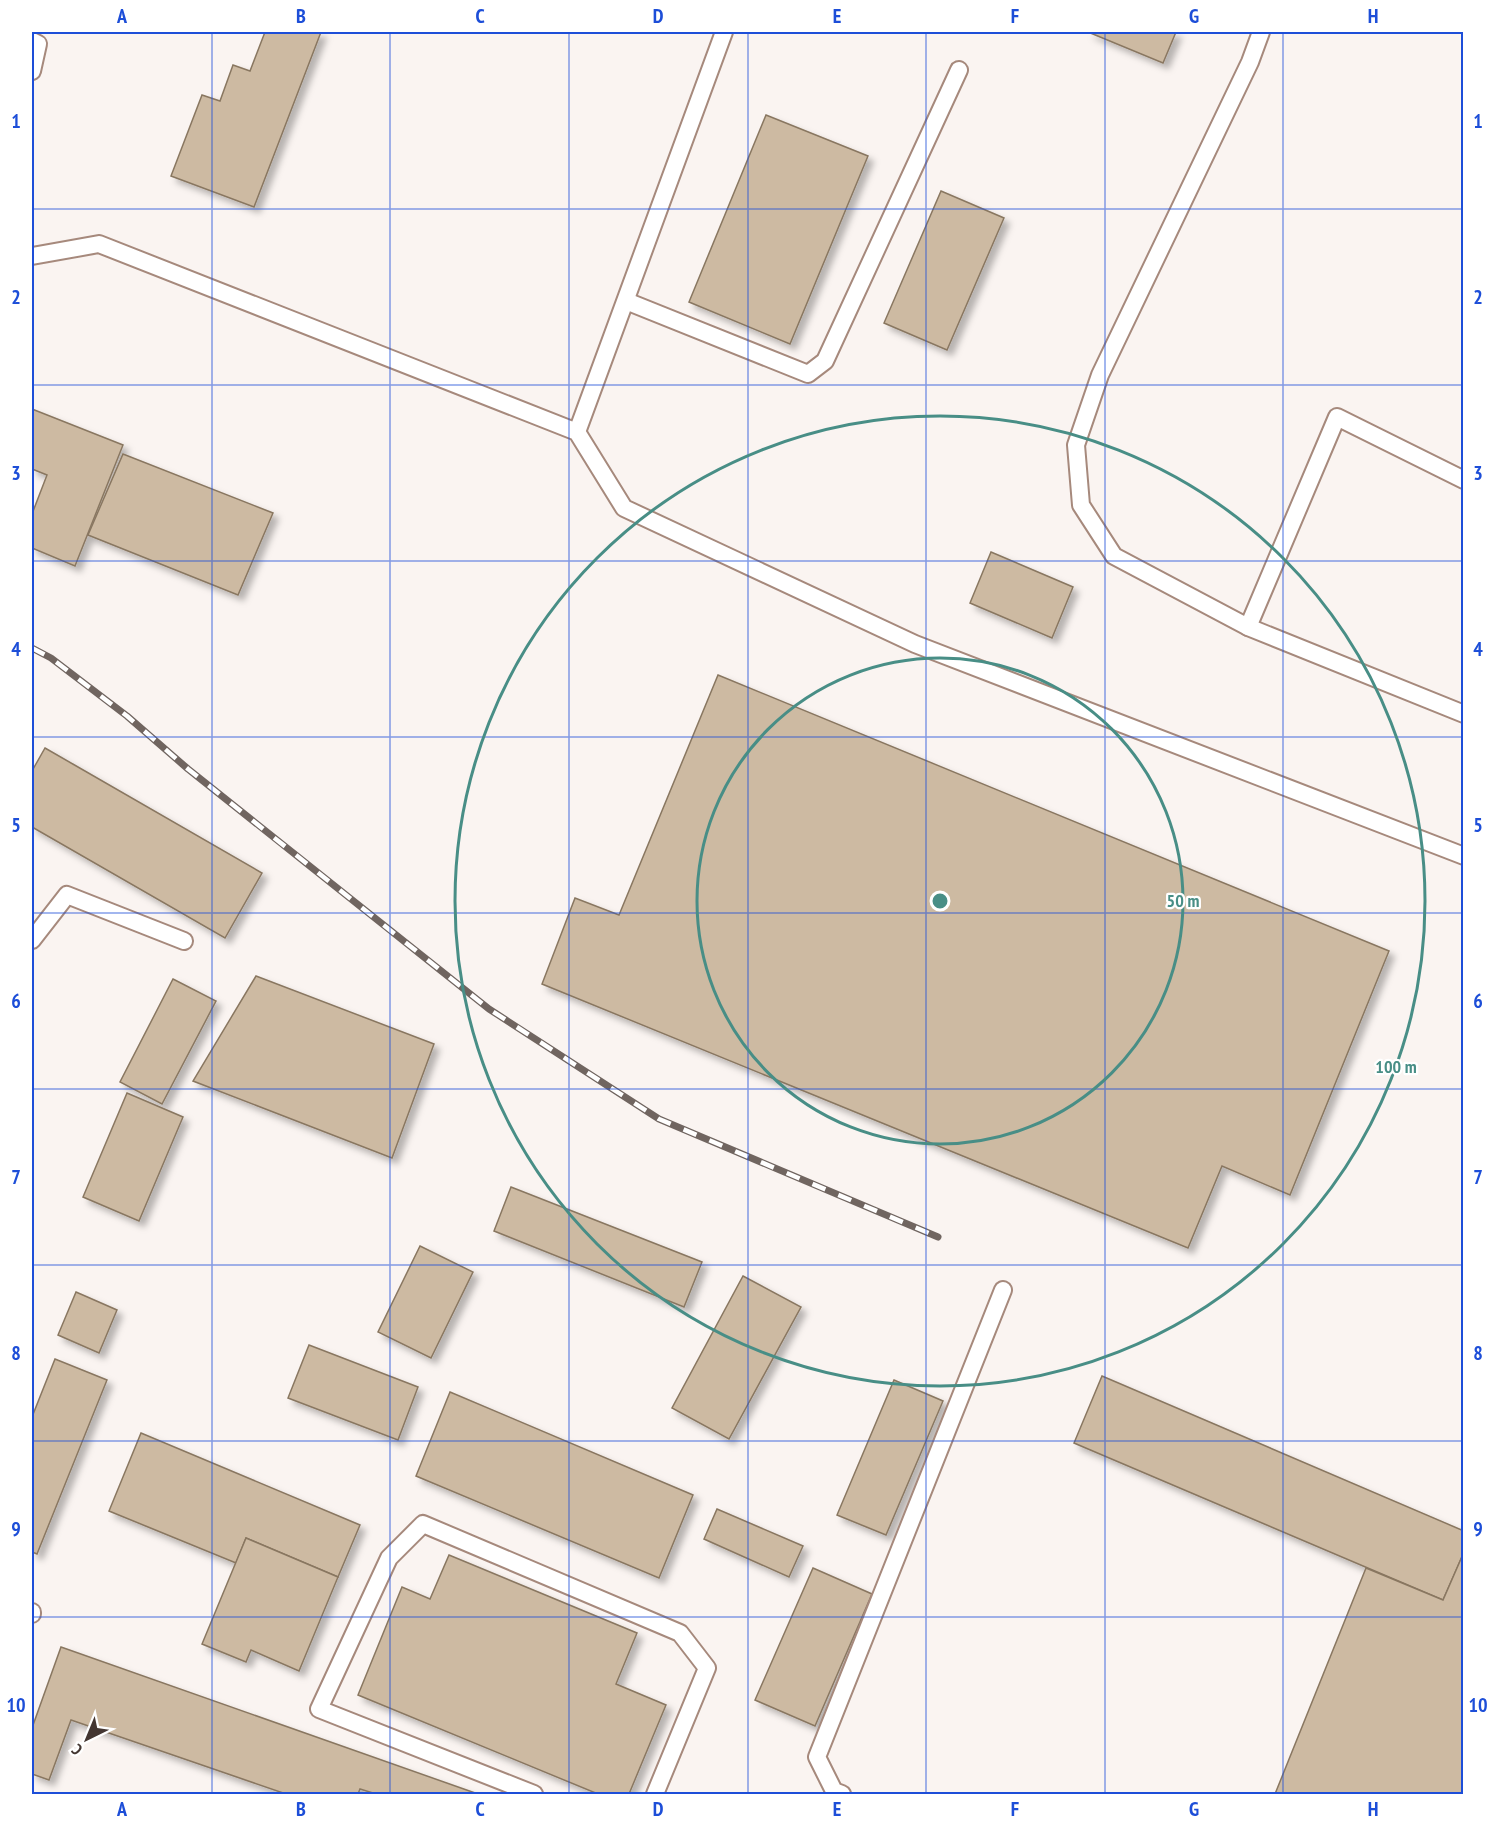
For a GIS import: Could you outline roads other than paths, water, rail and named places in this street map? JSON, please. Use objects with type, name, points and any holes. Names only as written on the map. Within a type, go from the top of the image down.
[{"type":"lane","points":[[577,432],[724,32]]},
{"type":"lane","points":[[1261,32],[1250,62],[1100,375],[1076,445],[1081,505],[1114,556],[1248,627],[1464,714]]},
{"type":"lane","points":[[32,41],[38,44],[32,71]]},
{"type":"lane","points":[[626,301],[808,374],[825,361],[959,70]]},
{"type":"lane","points":[[32,256],[99,244],[577,432],[624,508],[915,644],[1464,856]]},
{"type":"lane","points":[[1248,627],[1337,417],[1464,480]]},
{"type":"lane","points":[[32,940],[67,895],[184,941]]},
{"type":"lane","points":[[842,1794],[834,1791],[818,1757],[1003,1290]]},
{"type":"lane","points":[[534,1794],[320,1709],[389,1558],[423,1524],[680,1633],[707,1668],[655,1794]]},
{"type":"railway","points":[[32,648],[51,658],[127,716],[188,769],[489,1009],[659,1119],[938,1237]]}]
